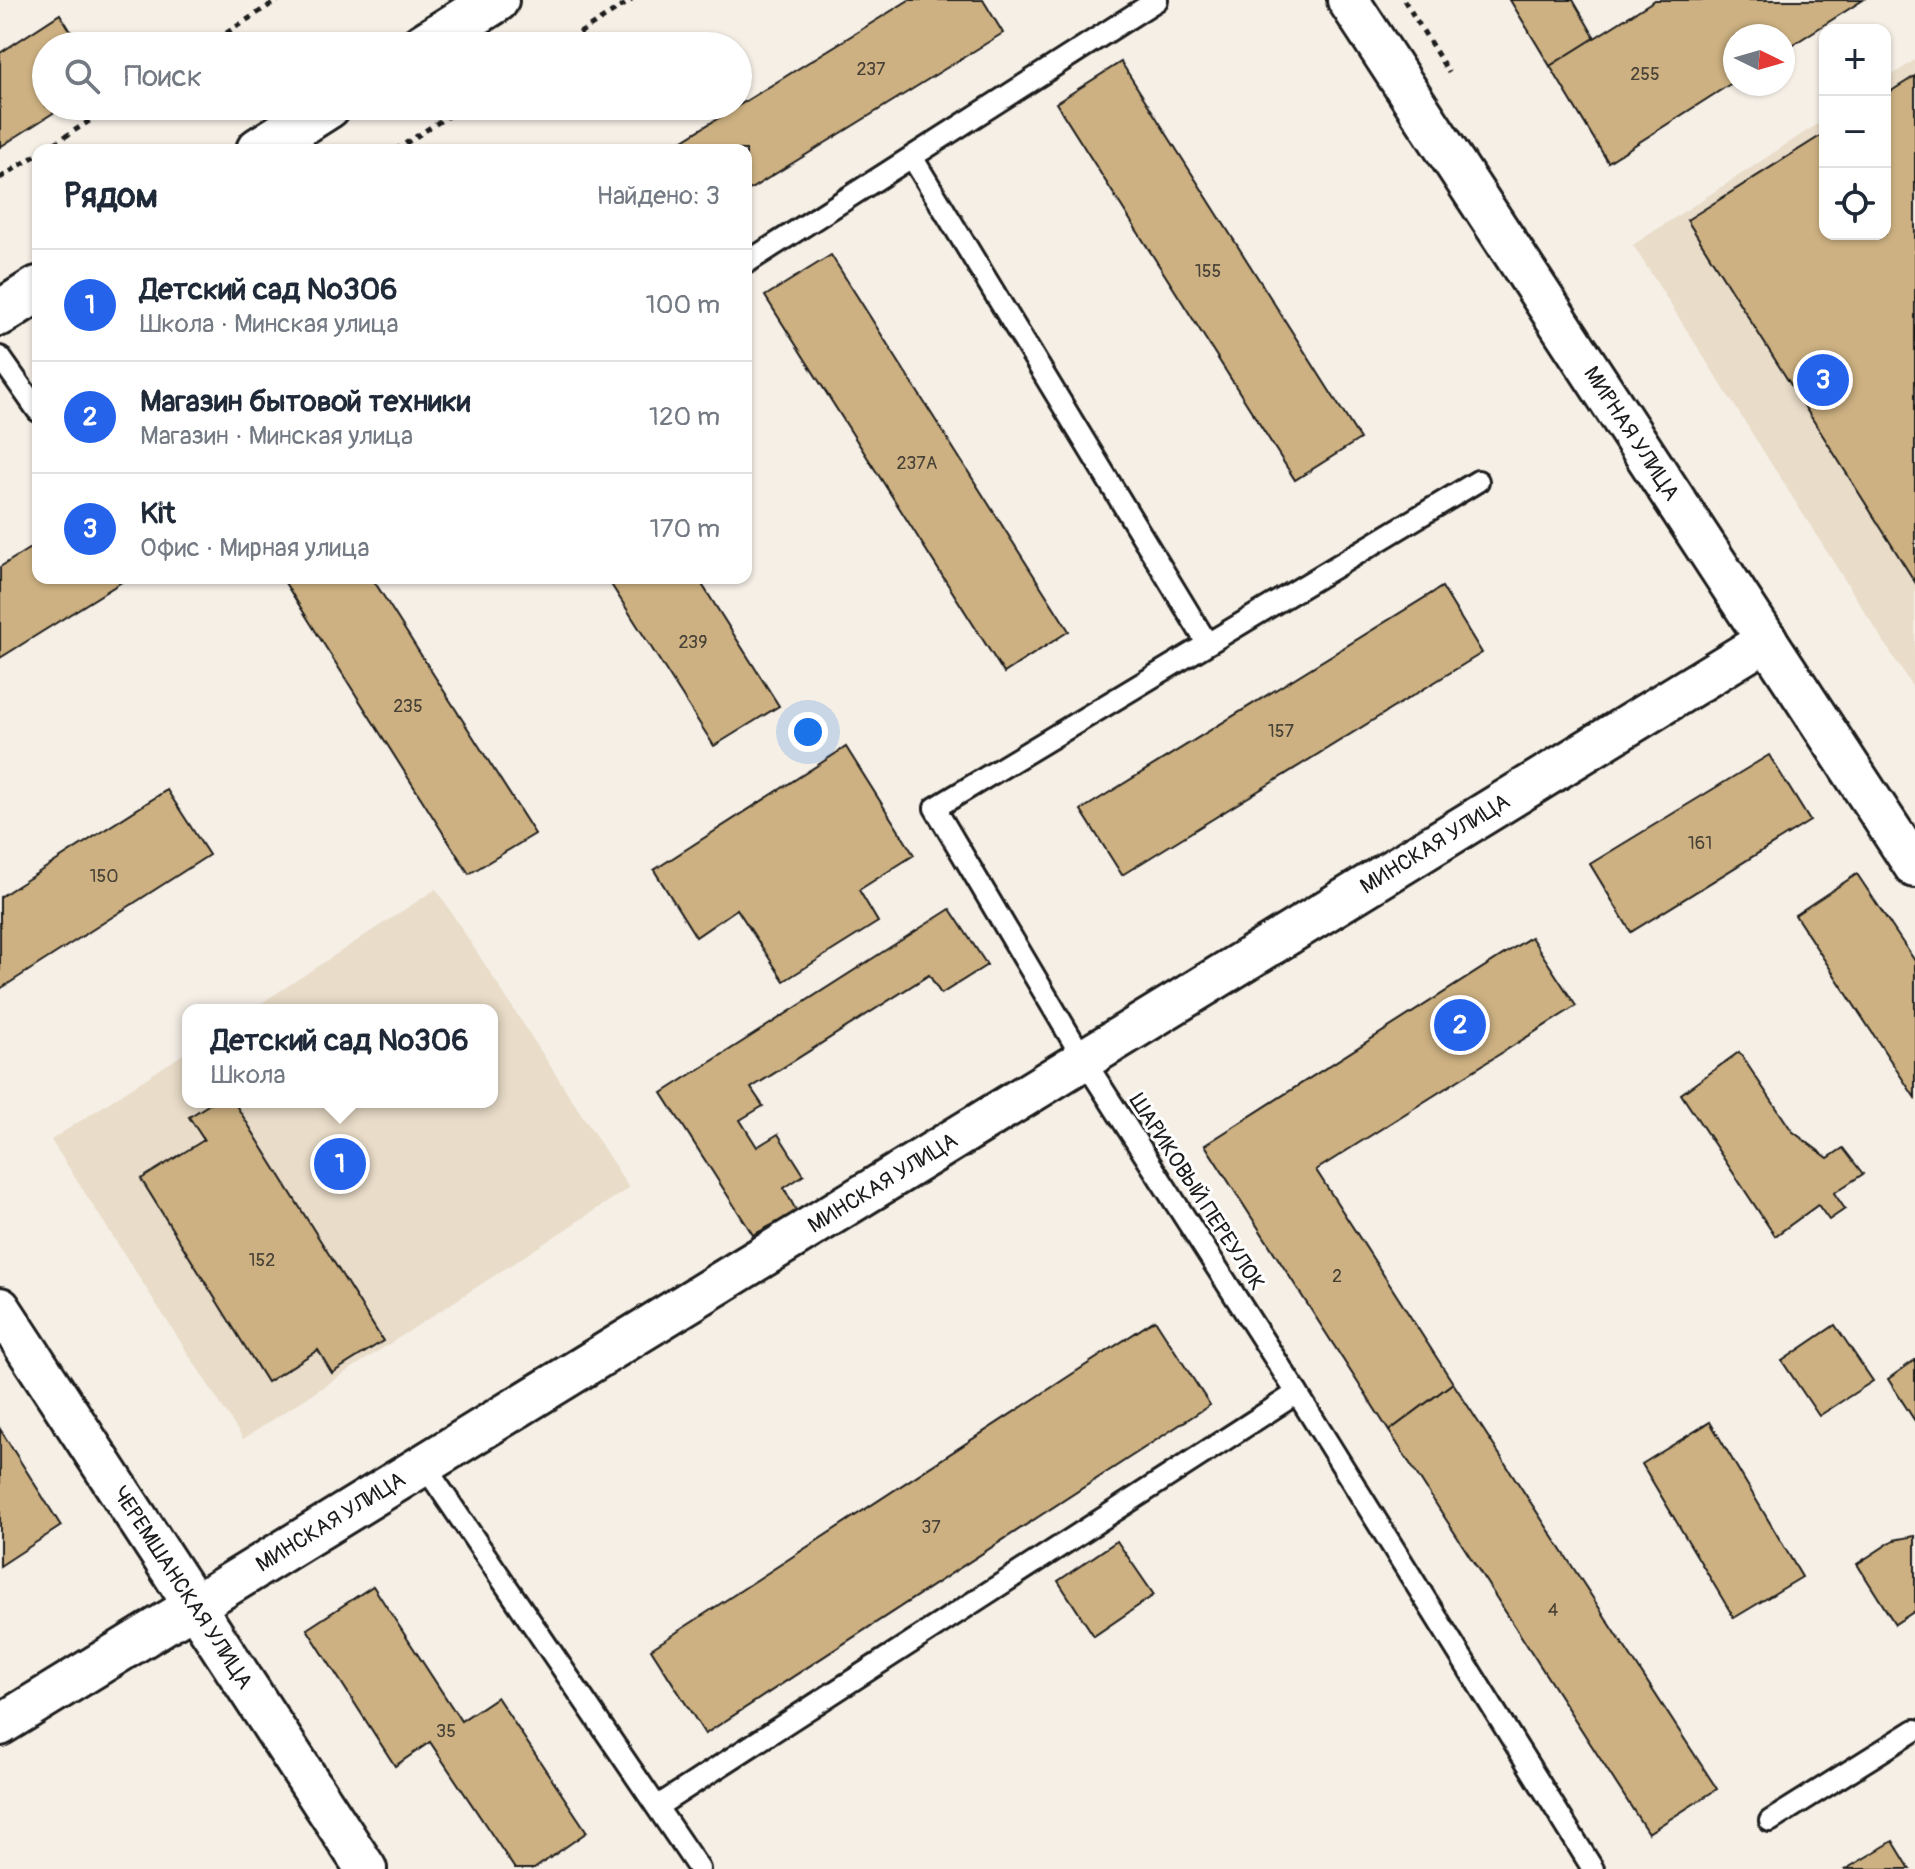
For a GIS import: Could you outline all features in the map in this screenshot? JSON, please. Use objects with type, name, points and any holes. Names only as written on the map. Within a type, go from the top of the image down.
[{"type":"main road","points":[[445,32],[496,0]]},
{"type":"main road","points":[[268,144],[306,120]]},
{"type":"main road","points":[[0,313],[32,293]]},
{"type":"street","name":"МИРНАЯ УЛИЦА","points":[[1348,0],[1915,867]]},
{"type":"street","name":"МИНСКАЯ УЛИЦА","points":[[0,1725],[1767,640]]},
{"type":"street","name":"ЧЕРЕМШАНСКАЯ УЛИЦА","points":[[0,1308],[366,1869]]},
{"type":"lane","points":[[752,259],[1157,0]]},
{"type":"lane","points":[[912,157],[1207,643],[1478,481]]},
{"type":"lane","points":[[0,357],[32,402]]},
{"type":"lane","name":"ШАРИКОВЫЙ ПЕРЕУЛОК","points":[[1207,643],[935,808],[1084,1060],[1297,1393],[1593,1869]]},
{"type":"lane","points":[[658,1806],[1297,1393]]},
{"type":"lane","points":[[424,1465],[699,1869]]},
{"type":"lane","points":[[1770,1821],[1915,1730]]},
{"type":"path","points":[[228,32],[278,0]]},
{"type":"path","points":[[581,32],[632,0]]},
{"type":"path","points":[[53,144],[91,120]]},
{"type":"path","points":[[404,144],[442,120]]},
{"type":"path","points":[[0,178],[32,158]]},
{"type":"shaded area","points":[[1915,60],[1915,691],[1633,245],[1819,123],[1819,240],[1891,240],[1891,76]]},
{"type":"shaded area","points":[[436,889],[629,1188],[243,1439],[51,1140],[182,1055],[182,1108],[498,1108],[498,1004],[260,1004]]},
{"type":"building","points":[[909,0],[983,0],[1003,33],[752,188],[752,144],[677,144],[715,120],[752,120],[752,97]]},
{"type":"building","points":[[1510,0],[1573,0],[1595,38],[1550,66]]},
{"type":"building","points":[[1655,0],[1863,0],[1825,24],[1819,24],[1819,28],[1795,43],[1795,24],[1723,24],[1723,89],[1608,162],[1550,66]]},
{"type":"building","points":[[60,14],[71,32],[32,32]]},
{"type":"building","points":[[32,32],[32,120],[42,120],[0,147],[0,53]]},
{"type":"building","points":[[1121,62],[1360,439],[1295,480],[1056,103]]},
{"type":"building","points":[[1915,76],[1915,582],[1687,220],[1819,137],[1819,240],[1891,240],[1891,91]]},
{"type":"building","points":[[831,255],[1069,631],[1004,673],[765,296]]},
{"type":"building","points":[[32,547],[32,584],[118,584],[0,658],[0,567]]},
{"type":"building","points":[[286,584],[376,584],[535,834],[469,874]]},
{"type":"building","points":[[611,584],[702,584],[779,706],[714,746]]},
{"type":"building","points":[[1442,587],[1482,653],[1122,875],[1081,810]]},
{"type":"building","points":[[846,747],[914,855],[859,890],[878,922],[784,981],[737,909],[696,937],[654,870]]},
{"type":"building","points":[[1769,755],[1810,821],[1631,932],[1590,864]]},
{"type":"building","points":[[167,790],[209,855],[0,989],[0,897]]},
{"type":"building","points":[[1857,874],[1915,961],[1915,1098],[1795,915]]},
{"type":"building","points":[[950,909],[987,965],[941,994],[929,975],[751,1088],[763,1106],[740,1120],[757,1147],[778,1134],[804,1175],[784,1188],[797,1212],[753,1235],[662,1093]]},
{"type":"building","points":[[1531,937],[1576,1006],[1316,1170],[1453,1383],[1389,1431],[1205,1145]]},
{"type":"building","points":[[1739,1052],[1792,1131],[1828,1158],[1843,1148],[1863,1174],[1834,1193],[1845,1209],[1829,1220],[1818,1205],[1775,1236],[1681,1094]]},
{"type":"building","points":[[203,1108],[238,1108],[383,1341],[332,1373],[318,1350],[267,1382],[141,1179],[204,1140],[189,1117]]},
{"type":"building","points":[[1155,1320],[1210,1405],[705,1734],[651,1649]]},
{"type":"building","points":[[1835,1325],[1873,1381],[1819,1416],[1782,1361]]},
{"type":"building","points":[[1915,1360],[1915,1421],[1888,1379]]},
{"type":"building","points":[[1453,1383],[1717,1789],[1648,1833],[1389,1431]]},
{"type":"building","points":[[1710,1422],[1802,1577],[1734,1618],[1642,1464]]},
{"type":"building","points":[[0,1429],[61,1526],[0,1566]]},
{"type":"building","points":[[1915,1536],[1915,1611],[1895,1624],[1857,1564],[1894,1540]]},
{"type":"building","points":[[1117,1541],[1154,1595],[1094,1636],[1058,1581]]},
{"type":"building","points":[[373,1586],[461,1721],[497,1697],[587,1832],[534,1869],[515,1869],[430,1742],[395,1766],[307,1629]]},
{"type":"building","points":[[1893,1841],[1910,1869],[1846,1869]]},
{"type":"place","name":"Kit","points":[[1823,380]]},
{"type":"place","name":"Магазин бытовой техники","points":[[1460,1025]]},
{"type":"place","name":"Детский сад №306","points":[[340,1164]]}]
